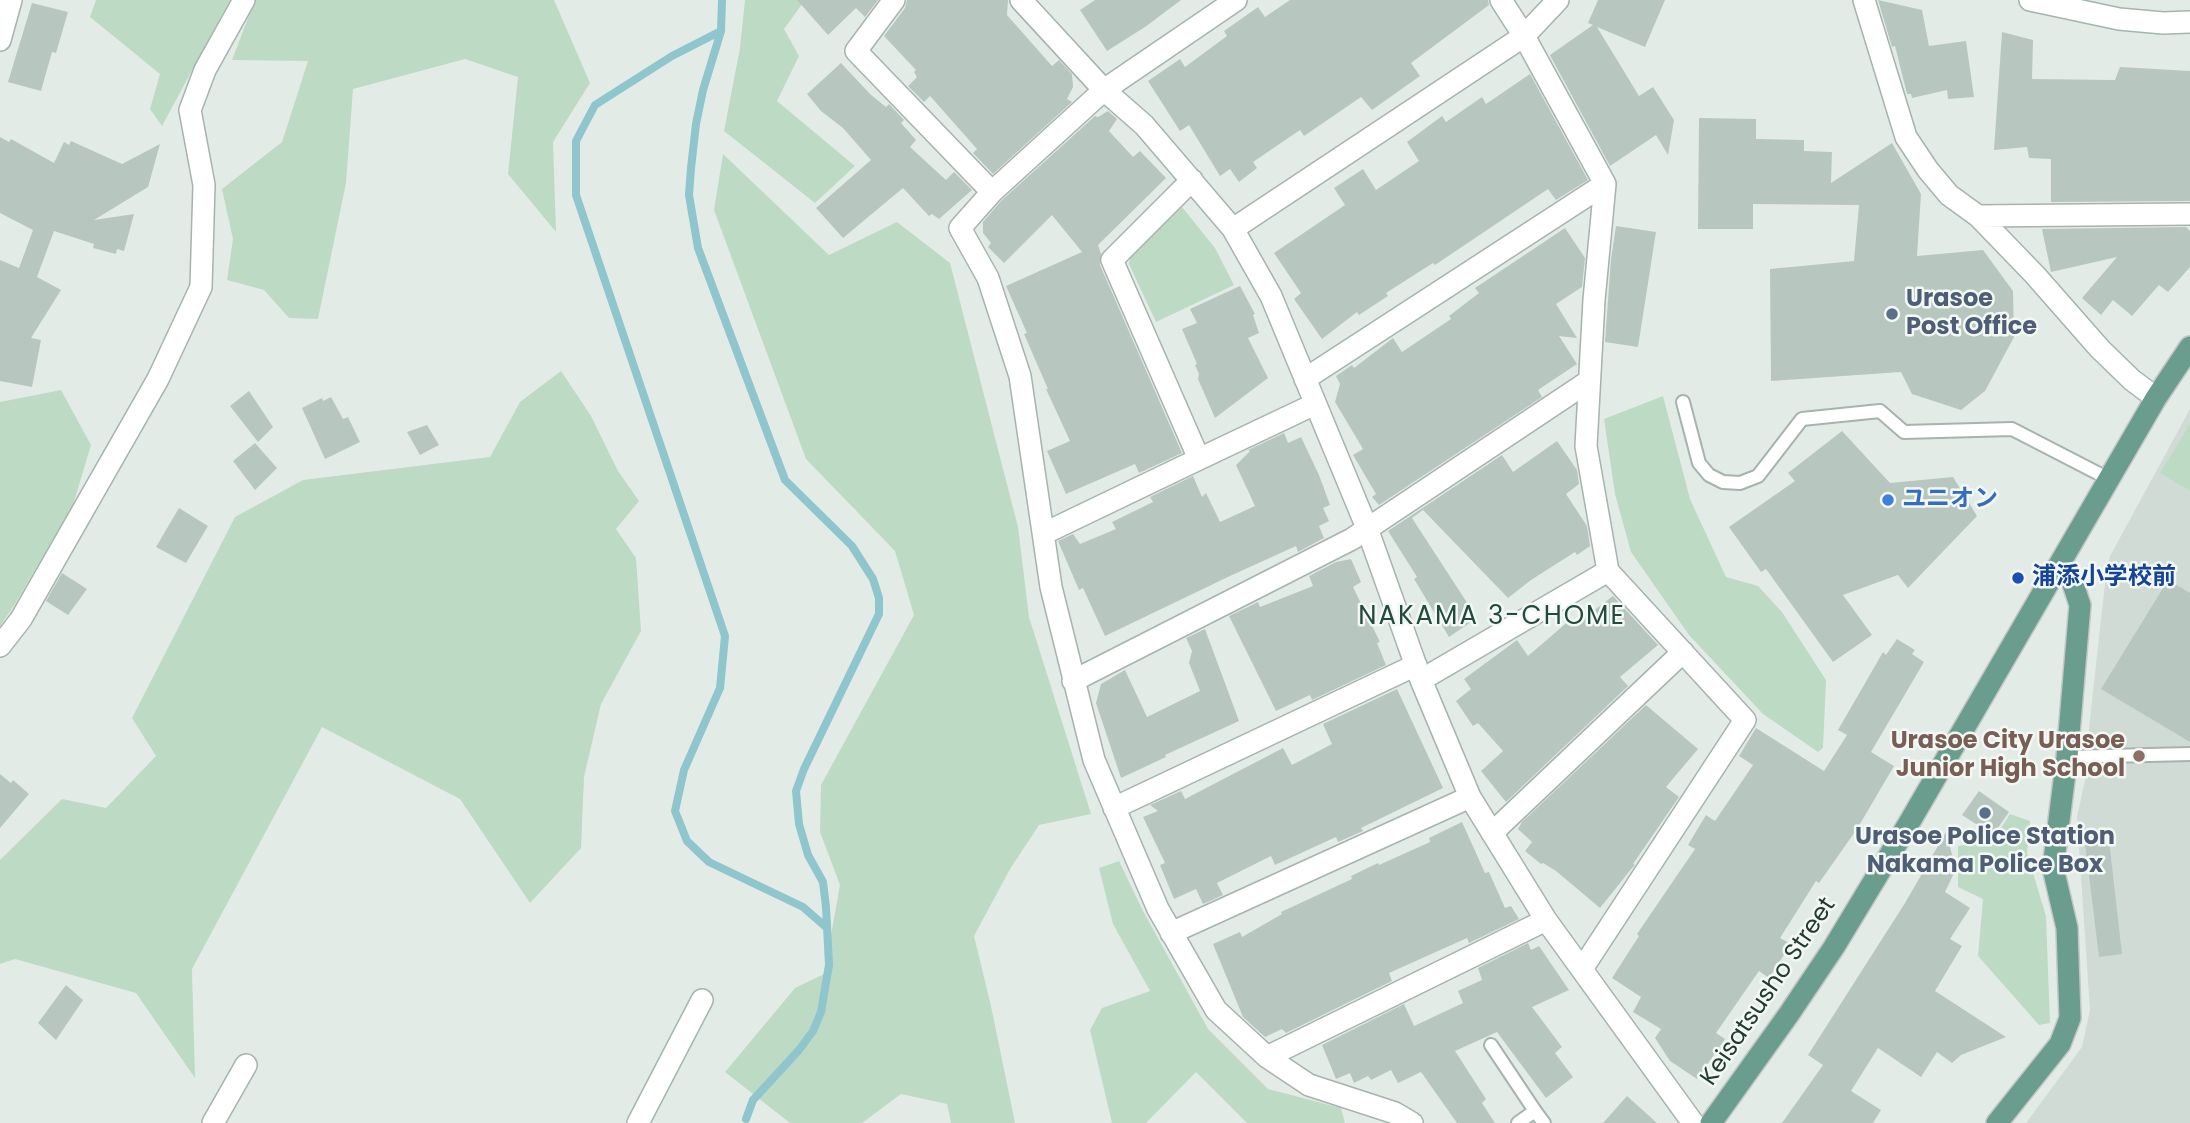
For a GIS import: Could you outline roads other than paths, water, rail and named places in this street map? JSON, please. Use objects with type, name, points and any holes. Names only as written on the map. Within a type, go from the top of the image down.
[{"type":"main road","name":"Keisatsusho Street","points":[[1711,1123],[1834,947],[2156,398],[2190,347]]},
{"type":"main road","points":[[1997,1123],[2060,1044],[2070,1018],[2067,928],[2053,868],[2067,757],[2080,605],[2072,581],[2061,564]]},
{"type":"street","points":[[0,40],[11,0]]},
{"type":"street","points":[[0,646],[21,619],[158,379],[201,286],[204,185],[190,110],[205,70],[244,0]]},
{"type":"street","points":[[894,0],[856,51],[992,192]]},
{"type":"street","points":[[1021,0],[1104,90],[1144,125],[1233,229],[1271,296],[1367,528],[1419,673],[1470,797],[1546,920],[1693,1123]]},
{"type":"street","points":[[1236,0],[1104,90],[992,192],[960,228],[988,278],[1020,376],[1051,587],[1094,760],[1158,909],[1216,1010],[1267,1057],[1309,1086],[1395,1113],[1412,1123]]},
{"type":"street","points":[[1501,0],[1524,36],[1605,184],[1586,446],[1608,571],[1745,720],[1582,969]]},
{"type":"street","points":[[1233,229],[1524,36],[1558,0]]},
{"type":"street","points":[[1864,0],[1906,137],[1928,170],[1950,195],[1978,216],[2035,275],[2100,349],[2132,380],[2156,398]]},
{"type":"street","points":[[2030,0],[2119,19],[2163,23],[2190,22]]},
{"type":"street","points":[[1192,180],[1112,260],[1199,459]]},
{"type":"street","points":[[1305,379],[1605,184]]},
{"type":"street","points":[[1978,216],[2190,214]]},
{"type":"street","points":[[1073,681],[1352,539],[1589,381]]},
{"type":"street","points":[[1045,533],[1315,404]]},
{"type":"street","points":[[1115,808],[1419,673],[1608,571]]},
{"type":"street","points":[[1492,833],[1683,652]]},
{"type":"street","points":[[1171,933],[1470,797]]},
{"type":"street","points":[[1267,1057],[1546,920]]},
{"type":"street","points":[[638,1123],[702,1000]]},
{"type":"street","points":[[213,1123],[246,1065]]},
{"type":"lane","points":[[1683,402],[1699,463],[1709,475],[1723,482],[1740,483],[1758,475],[1802,419],[1880,411],[1904,432],[2012,429],[2109,479]]},
{"type":"lane","points":[[2067,757],[2190,754]]},
{"type":"lane","points":[[1491,1045],[1544,1123]]},
{"type":"lane","points":[[1518,1123],[1535,1111]]},
{"type":"waterway","points":[[722,0],[721,31],[703,90],[691,168],[689,195],[698,248],[785,480],[852,546],[873,579],[879,598],[879,614],[796,791],[799,824],[808,855],[823,882],[826,907],[829,965],[821,1012],[813,1031],[799,1050],[753,1100],[746,1119]]},
{"type":"waterway","points":[[721,31],[672,56],[595,105],[576,141],[576,195],[725,636],[720,688],[684,770],[675,811],[687,841],[709,862],[803,907],[827,928]]},
{"type":"place","name":"Urasoe Post Office","points":[[1892,314]]},
{"type":"place","name":"ユニオン","points":[[1888,500]]},
{"type":"place","name":"浦添小学校前","points":[[2018,578]]},
{"type":"place","name":"Urasoe City Urasoe Junior High School","points":[[2139,756]]},
{"type":"place","name":"Urasoe Police Station Nakama Police Box","points":[[1985,813]]},
{"type":"district","name":"NAKAMA 3-CHOME","points":[[1492,617]]}]
